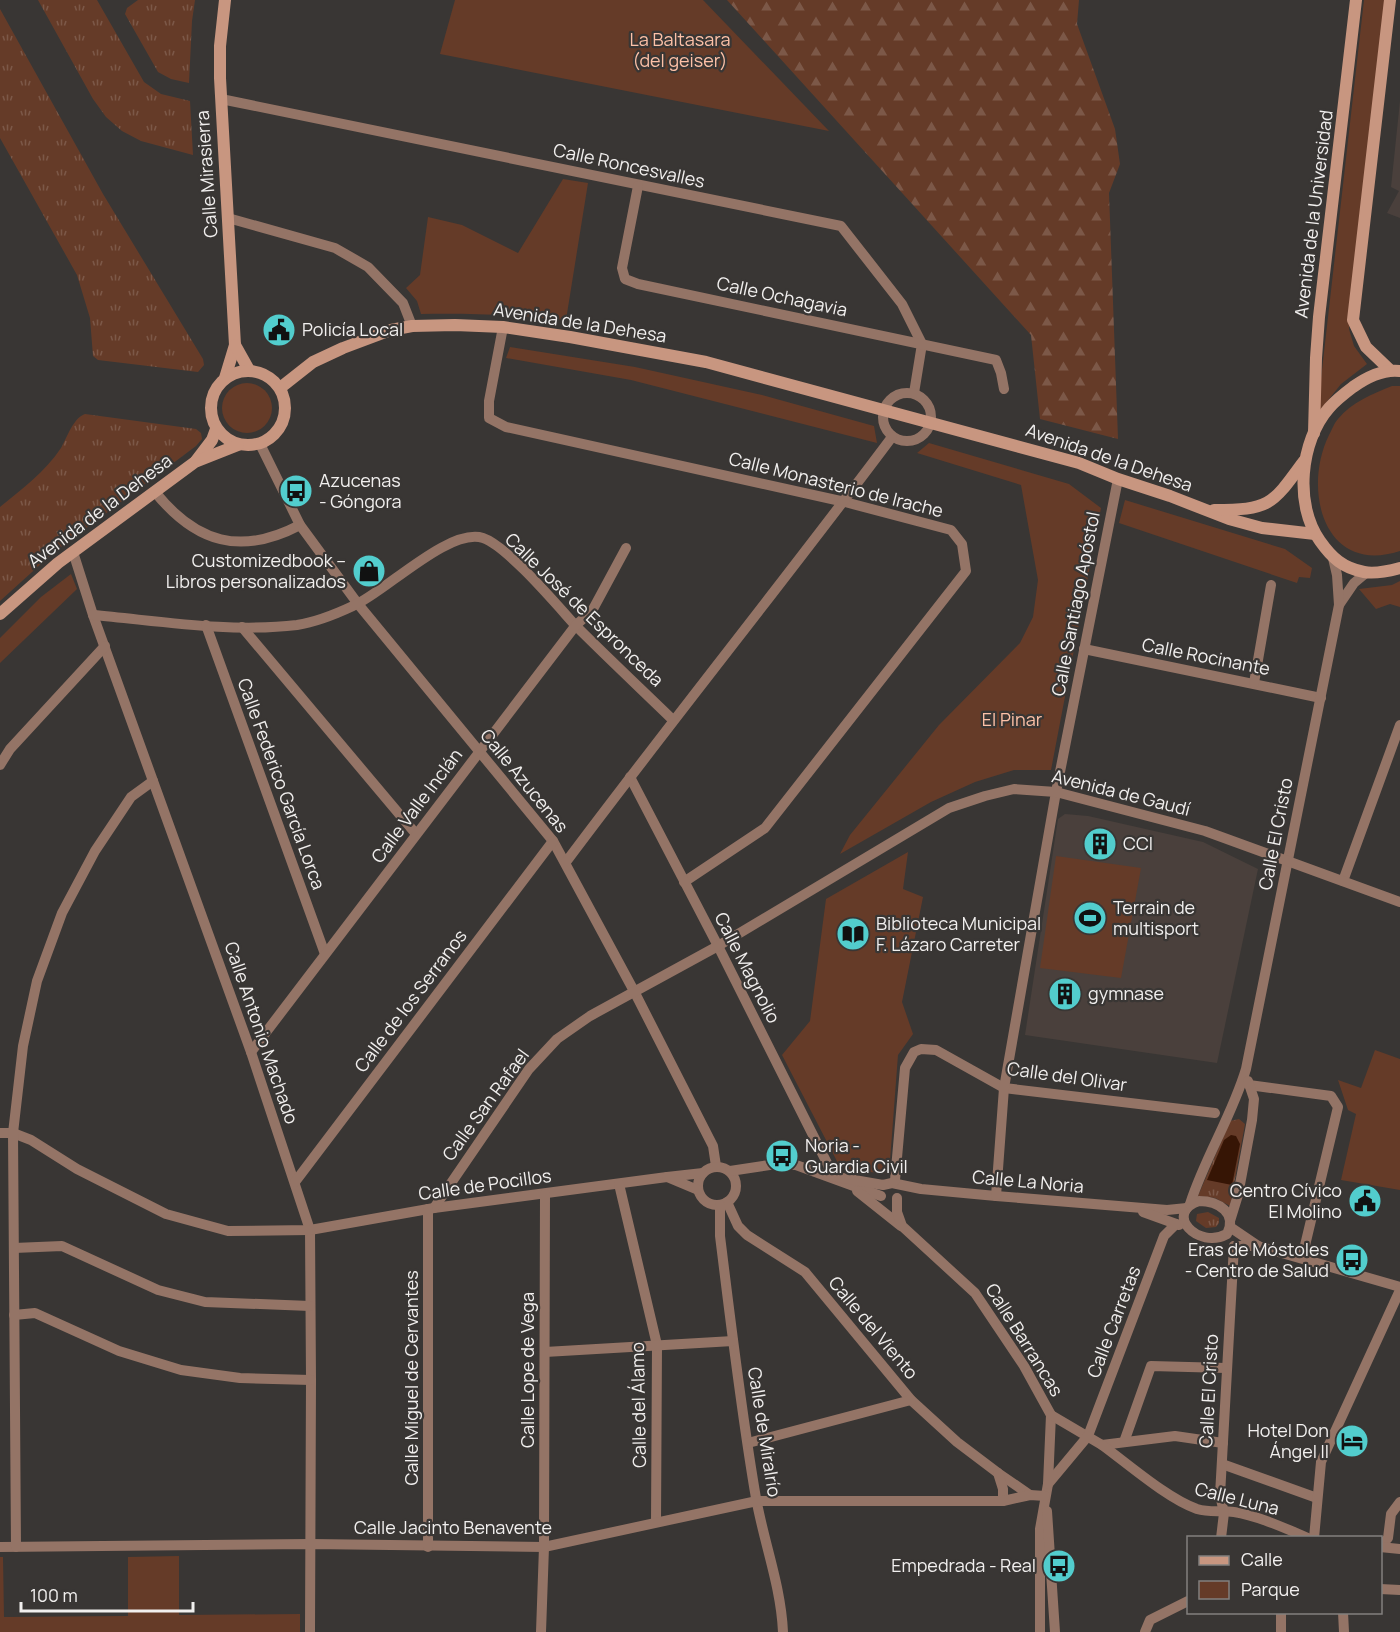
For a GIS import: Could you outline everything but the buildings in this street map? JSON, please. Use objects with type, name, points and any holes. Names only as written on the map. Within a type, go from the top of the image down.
[{"type":"street","name":"Calle Mirasierra","points":[[225,0],[220,46],[221,99],[235,345],[225,378]]},
{"type":"street","name":"Avenida de la Universidad","points":[[1314,433],[1319,317],[1356,0]]},
{"type":"street","points":[[1390,0],[1353,320],[1366,347],[1395,370]]},
{"type":"street","name":"Calle Roncesvalles","points":[[221,99],[841,226],[902,304],[922,344]]},
{"type":"street","name":"Calle Ochagavia","points":[[638,186],[622,268],[625,279],[638,284],[996,360],[1004,389]]},
{"type":"street","points":[[228,218],[335,248],[368,267],[403,303],[412,326]]},
{"type":"street","name":"Avenida de la Dehesa","points":[[280,388],[313,362],[391,330],[412,326],[503,327],[706,362],[1079,463],[1229,519],[1262,528],[1315,534]]},
{"type":"street","name":"Calle Monasterio de Irache","points":[[503,327],[489,401],[489,418],[506,427],[845,502],[951,530],[962,544],[966,572],[765,828],[684,882]]},
{"type":"street","points":[[914,393],[922,344]]},
{"type":"street","name":"Calle Mirasierra","points":[[235,345],[249,370]]},
{"type":"street","points":[[249,370],[272,379],[280,388],[286,404],[284,421],[274,436],[260,444],[238,445],[226,439],[216,429],[211,416],[211,402],[216,388],[225,378],[237,372],[249,370]]},
{"type":"street","points":[[1395,370],[1363,380],[1328,408],[1314,433],[1307,457],[1303,486],[1307,512],[1315,534],[1333,558],[1342,565],[1366,573],[1400,568]]},
{"type":"street","points":[[914,393],[926,400],[932,422],[924,435],[907,442],[892,437],[884,425],[884,409],[898,394],[914,393]]},
{"type":"street","name":"Avenida de la Dehesa","points":[[195,462],[212,440],[216,429]]},
{"type":"street","points":[[566,862],[673,720],[845,502],[892,437]]},
{"type":"street","name":"Calle Azucenas","points":[[260,444],[300,525],[358,604],[553,841],[634,991],[713,1146],[716,1166]]},
{"type":"street","name":"Avenida de la Dehesa","points":[[0,614],[73,552],[195,462],[238,445]]},
{"type":"street","name":"Avenida de la Dehesa","points":[[1205,510],[1247,510],[1266,504],[1281,492],[1307,457]]},
{"type":"street","name":"Calle Santiago Apóstol","points":[[996,1197],[1004,1089],[1056,792],[1118,479]]},
{"type":"street","points":[[154,492],[191,528],[211,537],[236,542],[260,541],[285,533],[300,525]]},
{"type":"street","name":"Calle José de Espronceda","points":[[93,615],[242,627],[298,625],[358,604],[428,555],[466,537],[483,538],[507,553],[576,625],[673,720]]},
{"type":"street","name":"Calle Valle Inclán","points":[[250,1052],[576,625],[592,611],[626,548]]},
{"type":"street","name":"Calle Antonio Machado","points":[[73,552],[93,615],[250,1052],[310,1230],[310,1632]]},
{"type":"street","name":"Calle El Cristo","points":[[1188,1206],[1215,1140],[1232,1110],[1246,1069],[1339,605],[1337,575],[1333,558]]},
{"type":"street","name":"Calle El Cristo","points":[[1339,605],[1354,583],[1366,573]]},
{"type":"street","points":[[1254,683],[1271,585]]},
{"type":"street","name":"Calle Federico García Lorca","points":[[206,625],[325,954]]},
{"type":"street","points":[[242,627],[416,834]]},
{"type":"street","points":[[0,765],[10,749],[105,646]]},
{"type":"street","name":"Calle Rocinante","points":[[1084,649],[1321,698]]},
{"type":"street","points":[[1343,881],[1400,725]]},
{"type":"street","name":"Calle Magnolio","points":[[630,777],[718,946],[828,1165],[831,1176]]},
{"type":"street","points":[[16,1547],[13,1133],[23,1046],[37,981],[62,914],[95,851],[131,797],[153,781]]},
{"type":"street","name":"Avenida de Gaudí","points":[[634,991],[718,946],[949,808],[1014,789],[1056,792],[1205,831],[1400,902]]},
{"type":"street","name":"Calle de los Serranos","points":[[295,1182],[553,841]]},
{"type":"street","name":"Calle San Rafael","points":[[431,1208],[529,1069],[557,1039],[590,1016],[634,991]]},
{"type":"street","name":"Calle del Olivar","points":[[887,1189],[895,1180],[905,1068],[908,1059],[914,1052],[921,1049],[936,1050],[1004,1089],[1215,1113],[1232,1110]]},
{"type":"street","name":"Calle El Cristo","points":[[1229,1227],[1238,1195],[1252,1120],[1254,1100],[1246,1069]]},
{"type":"street","points":[[1249,1085],[1331,1096],[1338,1107],[1302,1258]]},
{"type":"street","points":[[1232,1110],[1245,1112],[1252,1120]]},
{"type":"street","points":[[1215,1113],[1217,1124],[1215,1140]]},
{"type":"street","points":[[0,1133],[13,1133]]},
{"type":"street","name":"Calle de Pocillos","points":[[13,1133],[31,1140],[76,1169],[166,1214],[228,1231],[310,1230],[431,1208],[703,1173]]},
{"type":"street","points":[[698,1190],[698,1181],[703,1173],[716,1166],[730,1171],[783,1164],[796,1165],[887,1189]]},
{"type":"street","points":[[667,1177],[698,1190],[706,1202],[724,1204],[735,1193],[736,1181],[730,1171]]},
{"type":"street","points":[[831,1176],[849,1185],[887,1189]]},
{"type":"street","name":"Calle del Álamo","points":[[619,1184],[657,1345],[656,1522]]},
{"type":"street","name":"Calle Barrancas","points":[[849,1185],[906,1230],[975,1293],[1024,1366],[1051,1415],[1046,1496]]},
{"type":"street","name":"Calle La Noria","points":[[921,1188],[891,1201],[887,1189],[921,1188],[996,1197],[1167,1210],[1188,1206]]},
{"type":"street","points":[[887,1189],[886,1214],[889,1218]]},
{"type":"street","name":"Calle Barrancas","points":[[887,1189],[898,1189],[897,1217],[906,1230]]},
{"type":"street","name":"Calle Lope de Vega","points":[[541,1632],[544,1547],[546,1194]]},
{"type":"street","points":[[1229,1227],[1210,1238],[1193,1233],[1187,1228],[1184,1218],[1188,1206],[1204,1201],[1220,1205],[1225,1209],[1234,1246],[1258,1246],[1400,1288],[1321,1462],[1314,1536]]},
{"type":"street","name":"Calle del Viento","points":[[724,1204],[738,1226],[747,1235],[805,1272],[911,1401],[957,1442],[1030,1495]]},
{"type":"street","name":"Calle de Miralrío","points":[[724,1204],[720,1236],[747,1443],[757,1501],[782,1610],[783,1632]]},
{"type":"street","name":"Calle La Noria","points":[[1132,1207],[1187,1228]]},
{"type":"street","name":"Calle Miguel de Cervantes","points":[[428,1547],[431,1208]]},
{"type":"street","name":"Calle Carretas","points":[[1048,1484],[1088,1436],[1164,1236],[1176,1224]]},
{"type":"street","points":[[720,1236],[738,1226]]},
{"type":"street","points":[[1229,1227],[1258,1246]]},
{"type":"street","points":[[14,1248],[62,1246],[158,1290],[205,1302],[310,1306]]},
{"type":"street","name":"Calle El Cristo","points":[[1221,1536],[1224,1513],[1220,1495],[1234,1246]]},
{"type":"street","points":[[14,1315],[35,1312],[119,1351],[182,1370],[240,1378],[311,1380]]},
{"type":"street","points":[[545,1352],[733,1341]]},
{"type":"street","points":[[1124,1442],[1151,1366],[1226,1368]]},
{"type":"street","points":[[747,1443],[911,1401]]},
{"type":"street","name":"Calle Luna","points":[[1051,1415],[1102,1445],[1175,1498],[1206,1512],[1233,1512],[1284,1533]]},
{"type":"street","points":[[1102,1445],[1175,1436],[1223,1443]]},
{"type":"street","points":[[1222,1464],[1317,1498]]},
{"type":"street","points":[[998,1473],[1003,1489],[1003,1501]]},
{"type":"street","name":"Calle Jacinto Benavente","points":[[0,1547],[311,1544],[544,1547],[757,1501],[1003,1501],[1030,1495],[1046,1496]]},
{"type":"street","points":[[1040,1632],[1039,1547],[1046,1496]]},
{"type":"street","points":[[1046,1496],[1055,1632]]},
{"type":"street","points":[[1382,1545],[1388,1538],[1391,1514],[1400,1502]]},
{"type":"street","points":[[1382,1547],[1400,1549]]},
{"type":"street","points":[[1382,1589],[1400,1590]]},
{"type":"street","points":[[1145,1632],[1150,1620],[1187,1602]]},
{"type":"street","points":[[1281,1614],[1281,1632]]},
{"type":"street","points":[[1343,1614],[1344,1632]]},
{"type":"shaded area","points":[[1400,101],[1400,218],[1387,213],[1399,191],[1391,187]]},
{"type":"shaded area","points":[[1065,814],[1088,816],[1203,842],[1258,869],[1217,1063],[1025,1035],[1058,819]]},
{"type":"shaded area","points":[[1231,1135],[1236,1136],[1240,1144],[1232,1185],[1207,1180],[1224,1140]]},
{"type":"green space","points":[[38,0],[97,0],[144,82],[161,94],[190,101],[193,155],[141,141],[122,131],[106,117],[93,99]]},
{"type":"green space","points":[[138,0],[195,0],[189,83],[171,79],[158,72],[125,14],[127,8]]},
{"type":"green space","name":"La Baltasara (del geiser)","points":[[455,0],[703,0],[829,131],[440,54]]},
{"type":"green space","points":[[727,0],[1079,0],[1077,24],[1115,129],[1120,164],[1109,193],[1118,439],[1040,419],[1031,335]]},
{"type":"green space","points":[[1364,0],[1386,0],[1349,329],[1354,346],[1367,364],[1341,384],[1317,414]]},
{"type":"green space","points":[[0,9],[103,194],[203,359],[204,365],[198,372],[98,360],[93,356],[90,318],[77,275],[0,138]]},
{"type":"green space","points":[[563,179],[588,183],[566,320],[494,315],[421,314],[417,301],[406,288],[420,275],[428,217],[462,225],[518,253]]},
{"type":"green space","points":[[510,347],[635,367],[762,395],[874,426],[877,443],[631,380],[506,358]]},
{"type":"green space","points":[[242,383],[252,383],[265,390],[272,403],[272,413],[265,426],[252,433],[242,433],[233,429],[226,422],[222,413],[222,403],[226,394],[233,387]]},
{"type":"green space","points":[[1392,386],[1400,386],[1400,551],[1374,555],[1353,551],[1337,540],[1326,523],[1320,502],[1318,480],[1321,457],[1337,421],[1356,403]]},
{"type":"green space","points":[[85,414],[196,429],[201,433],[202,439],[196,446],[53,553],[0,601],[0,507],[48,465],[61,448],[74,424]]},
{"type":"green space","name":"El Pinar","points":[[929,443],[1069,484],[1101,508],[1051,770],[1014,770],[975,782],[931,802],[840,854],[850,835],[939,725],[1020,643],[1033,617],[1038,580],[1021,485],[917,453]]},
{"type":"green space","points":[[1125,500],[1285,549],[1312,568],[1310,578],[1299,577],[1297,583],[1119,523]]},
{"type":"green space","points":[[71,574],[77,589],[0,663],[0,638],[41,597]]},
{"type":"green space","points":[[1400,581],[1400,607],[1390,604],[1376,609],[1359,589],[1392,585]]},
{"type":"green space","points":[[908,852],[903,889],[923,897],[902,1002],[913,1034],[898,1055],[889,1174],[841,1169],[782,1055],[810,1021],[826,899]]},
{"type":"green space","name":"Terrain de multisport","points":[[1056,856],[1141,868],[1121,978],[1040,968]]},
{"type":"green space","points":[[1375,1050],[1400,1059],[1400,1190],[1341,1180],[1356,1114],[1348,1110],[1338,1080],[1361,1088]]},
{"type":"green space","points":[[1239,1119],[1245,1124],[1230,1206],[1215,1198],[1198,1196],[1230,1121]]},
{"type":"green space","points":[[1208,1212],[1219,1218],[1216,1227],[1206,1228],[1196,1221],[1197,1214]]},
{"type":"green space","points":[[179,1556],[179,1615],[300,1614],[300,1632],[0,1632],[0,1557],[3,1557],[4,1617],[128,1616],[128,1557]]},
{"type":"place","name":"Policía Local","points":[[279,330]]},
{"type":"place","name":"Azucenas - Góngora","points":[[296,491]]},
{"type":"place","name":"Customizedbook – Libros personalizados","points":[[369,571]]},
{"type":"place","name":"CCI","points":[[1100,844]]},
{"type":"place","name":"Terrain de multisport","points":[[1090,918]]},
{"type":"place","name":"Biblioteca Municipal F. Lázaro Carreter","points":[[853,934]]},
{"type":"place","name":"gymnase","points":[[1065,994]]},
{"type":"place","name":"Noria - Guardia Civil","points":[[782,1156]]},
{"type":"place","name":"Centro Cívico El Molino","points":[[1365,1201]]},
{"type":"place","name":"Eras de Móstoles - Centro de Salud","points":[[1352,1260]]},
{"type":"place","name":"Hotel Don Ángel II","points":[[1352,1441]]},
{"type":"place","name":"Empedrada - Real","points":[[1059,1566]]}]
